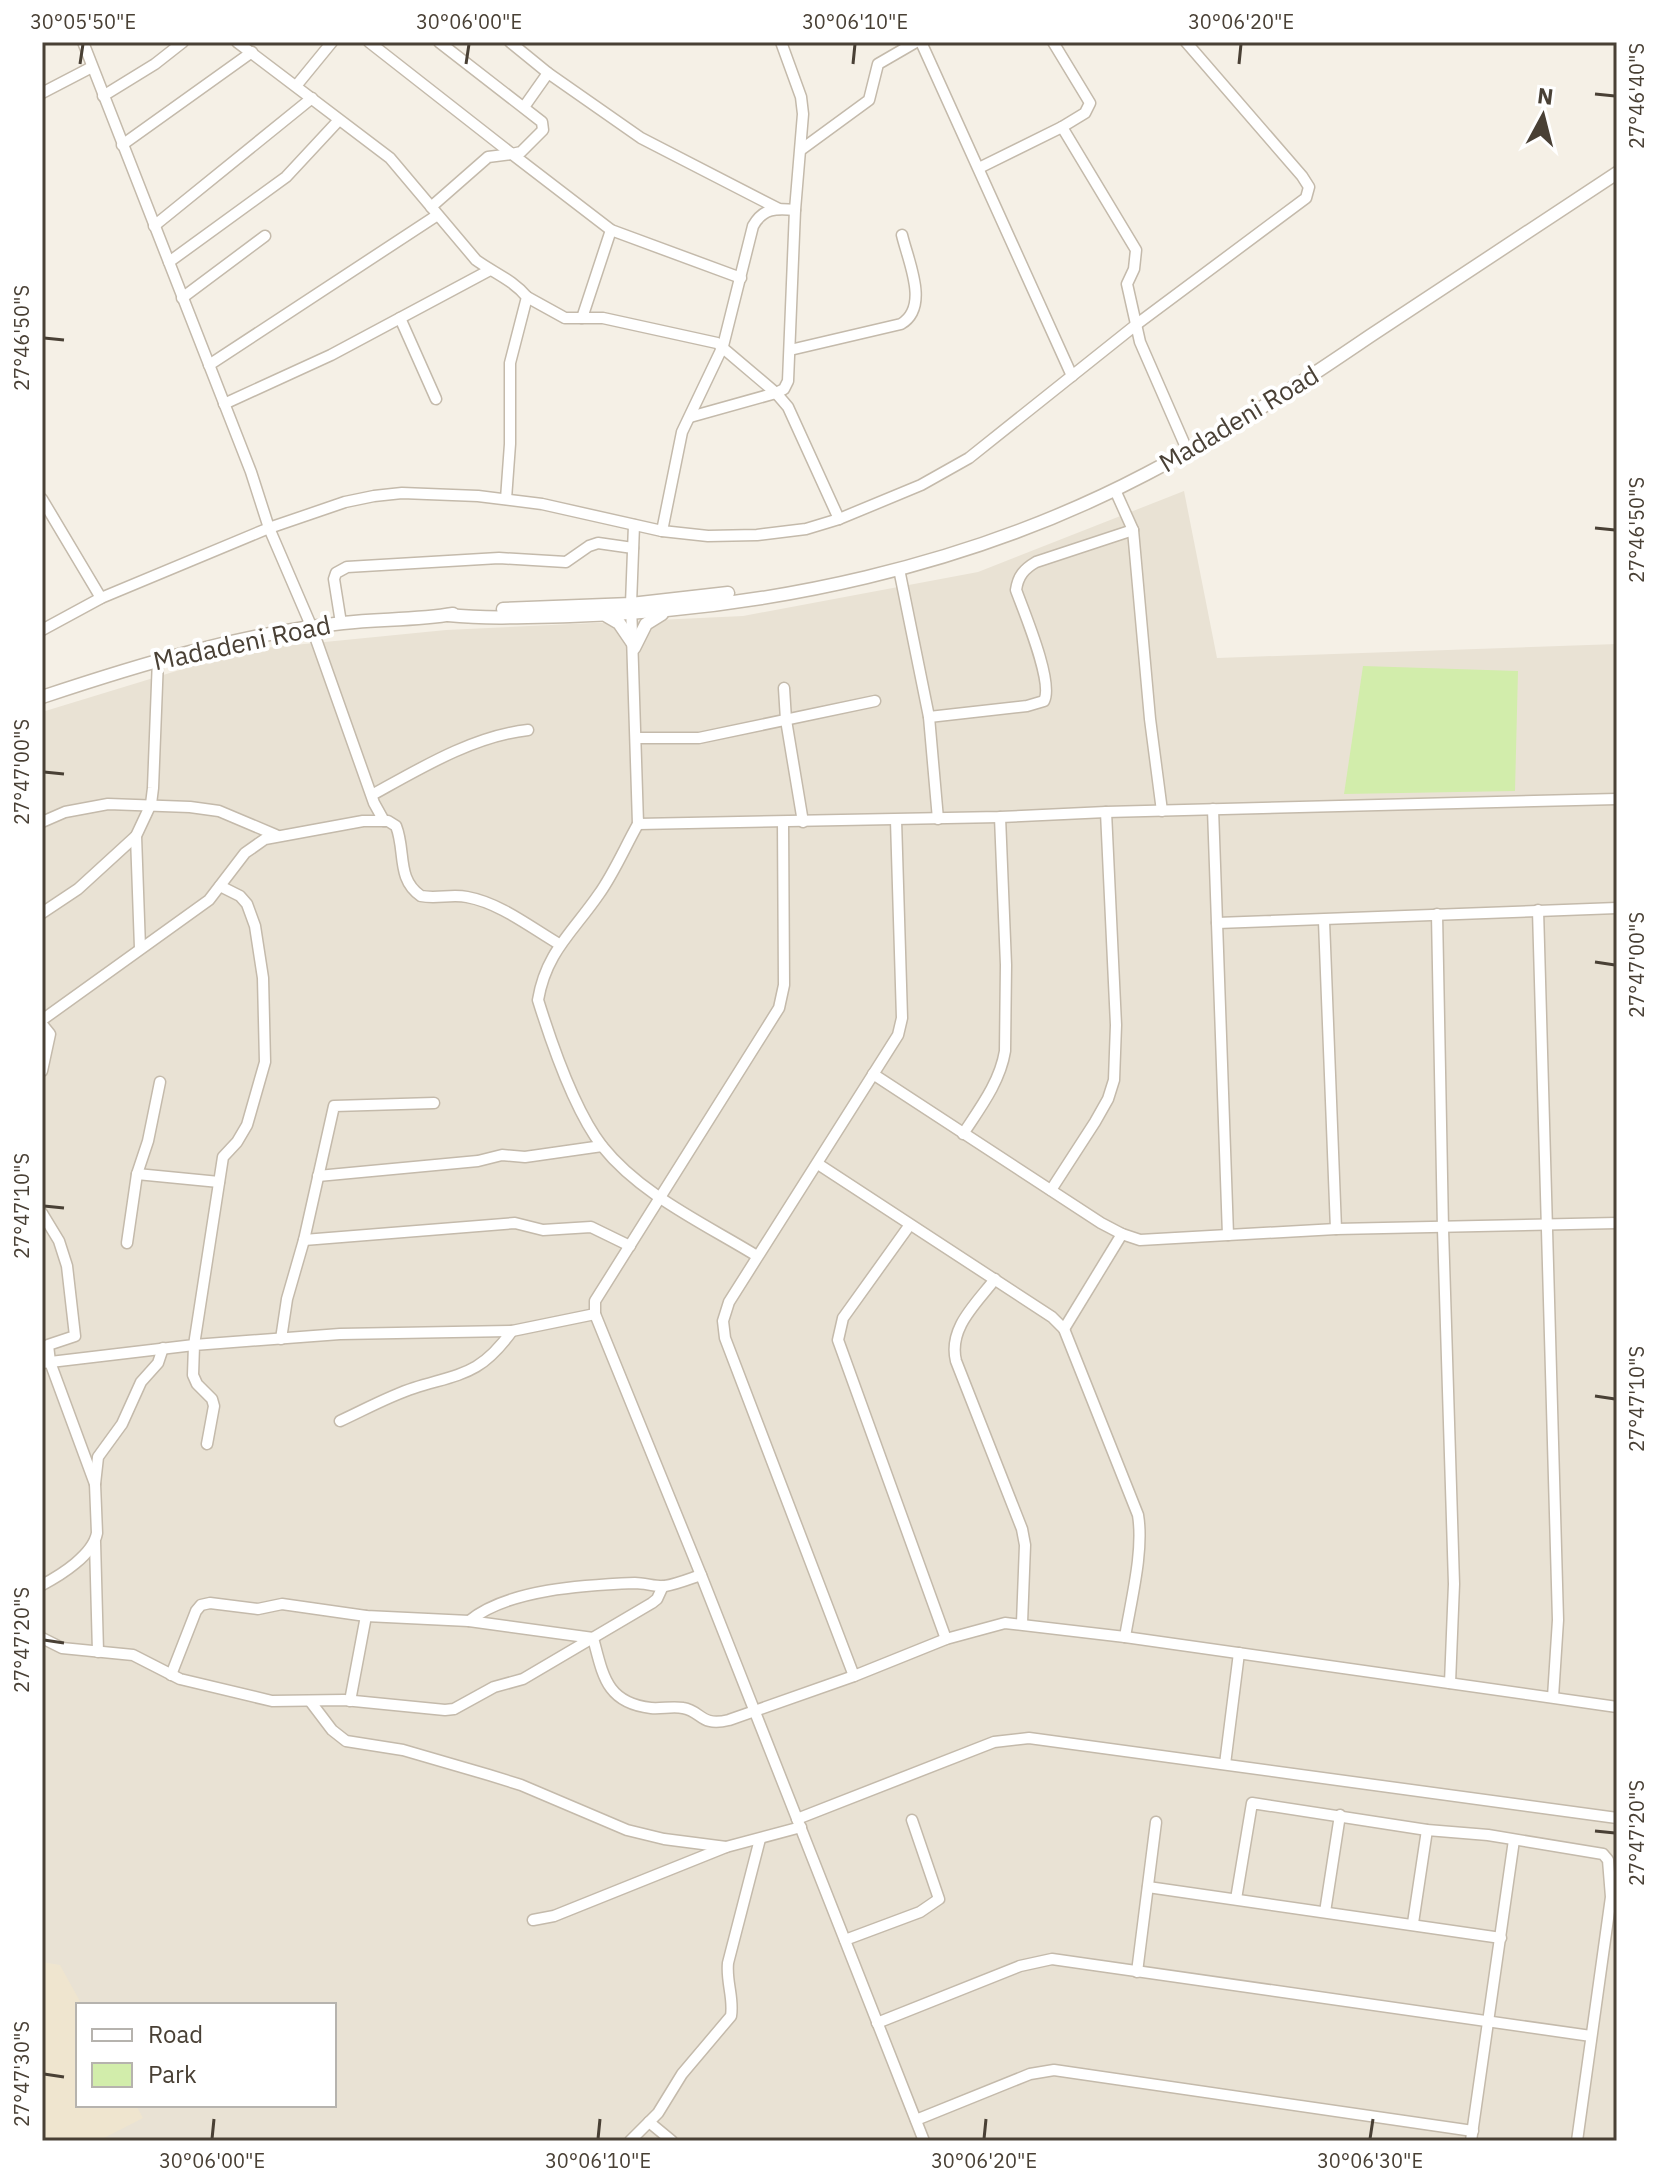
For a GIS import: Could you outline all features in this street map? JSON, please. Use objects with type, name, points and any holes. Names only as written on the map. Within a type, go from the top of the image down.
[{"type":"street","points":[[83,42],[269,528],[312,628],[384,821]]},
{"type":"street","points":[[103,96],[155,64],[183,42]]},
{"type":"street","points":[[237,42],[390,158],[476,260],[510,280],[527,297],[560,317],[603,318],[723,346],[788,407],[839,519]]},
{"type":"street","points":[[296,86],[332,42]]},
{"type":"street","points":[[369,42],[611,230],[741,278]]},
{"type":"street","points":[[209,365],[434,212],[488,157],[521,152],[543,130],[542,122],[439,42]]},
{"type":"street","points":[[510,42],[548,73],[641,138],[779,209]]},
{"type":"street","points":[[690,417],[776,393],[784,389],[788,381],[795,210],[802,149],[801,97],[781,42]]},
{"type":"street","points":[[802,149],[867,103],[872,95],[878,64],[918,42],[979,168],[1072,376]]},
{"type":"street","points":[[979,168],[1085,113],[1090,103],[1053,42]]},
{"type":"street","points":[[42,630],[101,598],[269,528],[345,502],[374,496],[440,494],[506,499],[662,531],[708,536],[757,535],[806,529],[839,519],[921,485],[969,458],[1137,324],[1306,198],[1309,191],[1302,176],[1186,42]]},
{"type":"street","points":[[122,145],[252,52]]},
{"type":"street","points":[[42,93],[92,67]]},
{"type":"street","points":[[524,107],[548,73]]},
{"type":"street","points":[[154,226],[312,98]]},
{"type":"street","points":[[169,262],[286,177],[339,120]]},
{"type":"street","points":[[1062,127],[1136,250],[1134,269],[1127,284],[1142,348],[1188,452]]},
{"type":"street","name":"Madadeni Road","points":[[42,697],[158,659],[223,642],[341,623],[483,610],[676,608],[783,593],[899,569],[1004,536],[1115,490],[1188,452],[1324,367],[1617,173]]},
{"type":"street","points":[[662,531],[676,456],[690,417],[723,346],[753,226],[759,216],[767,211],[795,210]]},
{"type":"street","points":[[582,318],[611,230]]},
{"type":"street","points":[[790,350],[901,324],[910,317],[916,296],[902,235]]},
{"type":"street","points":[[182,298],[265,236]]},
{"type":"street","points":[[224,404],[331,355],[490,270]]},
{"type":"street","points":[[506,499],[510,363],[527,297]]},
{"type":"street","points":[[400,318],[436,399]]},
{"type":"street","points":[[1115,490],[1133,530],[1150,719],[1162,811]]},
{"type":"street","points":[[42,499],[101,598]]},
{"type":"street","points":[[634,525],[632,609],[638,824],[600,893],[559,944],[541,983],[538,1000],[576,1102],[602,1146],[659,1197],[757,1256]]},
{"type":"street","points":[[929,717],[1027,706],[1044,701],[1048,693],[1042,666],[1016,590],[1017,581],[1026,568],[1036,562],[1133,530]]},
{"type":"street","points":[[341,623],[334,579],[336,573],[347,567],[499,558],[566,562],[598,543],[633,548]]},
{"type":"street","points":[[899,569],[929,717],[938,819]]},
{"type":"street","name":"Madadeni Road","points":[[448,615],[486,618],[603,615],[782,587],[823,585]]},
{"type":"street","points":[[634,647],[650,620],[676,608]]},
{"type":"street","points":[[603,615],[619,623],[634,647]]},
{"type":"street","points":[[42,913],[78,889],[136,836],[151,804],[158,659]]},
{"type":"street","points":[[784,688],[786,720],[803,822]]},
{"type":"street","points":[[636,738],[699,738],[875,701]]},
{"type":"street","points":[[372,795],[427,765],[500,735],[528,730]]},
{"type":"street","points":[[638,824],[938,819],[1617,799]]},
{"type":"street","points":[[42,822],[85,807],[151,804],[205,808],[276,835]]},
{"type":"street","points":[[1213,809],[1228,1235]]},
{"type":"street","points":[[1051,1190],[1095,1122],[1114,1080],[1116,1025],[1106,812]]},
{"type":"street","points":[[963,1134],[995,1084],[1005,1051],[1006,965],[1000,817]]},
{"type":"street","points":[[854,1676],[725,1338],[723,1321],[725,1311],[757,1256],[898,1035],[902,1018],[896,820]]},
{"type":"street","points":[[42,1071],[50,1034],[42,1022],[209,900],[245,853],[276,835],[363,821],[384,821],[396,826],[404,875],[416,893],[426,897],[458,896],[480,900],[559,944]]},
{"type":"street","points":[[783,822],[784,985],[779,1008],[595,1301],[595,1314],[924,2141]]},
{"type":"street","points":[[136,836],[140,948]]},
{"type":"street","points":[[207,1444],[214,1406],[193,1375],[194,1345],[223,1157],[247,1125],[265,1062],[263,978],[255,926],[247,904],[240,896],[220,886]]},
{"type":"street","points":[[1217,923],[1617,908]]},
{"type":"street","points":[[1538,910],[1558,1620],[1553,1697]]},
{"type":"street","points":[[1437,914],[1454,1584],[1450,1683]]},
{"type":"street","points":[[1324,921],[1336,1229]]},
{"type":"street","points":[[873,1074],[1051,1190],[1122,1234],[1140,1240],[1336,1229],[1617,1223]]},
{"type":"street","points":[[127,1243],[137,1174],[148,1141],[160,1082]]},
{"type":"street","points":[[281,1339],[287,1299],[304,1240],[334,1106],[434,1103]]},
{"type":"street","points":[[318,1176],[478,1161],[502,1155],[525,1157],[602,1146]]},
{"type":"street","points":[[818,1164],[1052,1317],[1064,1329],[1138,1515],[1140,1527],[1125,1637]]},
{"type":"street","points":[[137,1174],[219,1182]]},
{"type":"street","points":[[42,1213],[59,1241],[67,1266],[75,1336],[48,1345],[46,1362],[95,1484]]},
{"type":"street","points":[[304,1240],[515,1223],[543,1230],[591,1227],[630,1246]]},
{"type":"street","points":[[909,1226],[843,1318],[838,1340],[946,1639]]},
{"type":"street","points":[[1064,1329],[1122,1234]]},
{"type":"street","points":[[995,1279],[957,1329],[954,1345],[956,1361],[1022,1529],[1025,1545],[1022,1623]]},
{"type":"street","points":[[46,1362],[194,1345],[340,1334],[512,1331],[595,1314]]},
{"type":"street","points":[[340,1421],[413,1388],[468,1373],[499,1349],[512,1331]]},
{"type":"street","points":[[98,1652],[95,1484],[98,1457],[122,1424],[141,1382],[158,1363],[163,1348]]},
{"type":"street","points":[[42,1585],[77,1560],[95,1542]]},
{"type":"street","points":[[469,1621],[485,1608],[550,1592],[638,1583],[663,1586],[701,1575]]},
{"type":"street","points":[[42,1638],[62,1648],[138,1657],[171,1675],[272,1701],[350,1701],[454,1709],[494,1687],[523,1679],[593,1638],[652,1603],[663,1586]]},
{"type":"street","points":[[171,1675],[196,1611],[205,1603],[258,1609],[280,1603],[366,1616],[469,1621],[593,1638]]},
{"type":"street","points":[[350,1701],[366,1616]]},
{"type":"street","points":[[593,1638],[604,1678],[612,1692],[638,1706],[684,1708],[710,1722],[729,1720],[854,1676],[946,1639],[996,1625],[1022,1623],[1617,1707]]},
{"type":"street","points":[[1225,1764],[1239,1653]]},
{"type":"street","points":[[310,1701],[322,1719],[346,1741],[403,1750],[521,1785],[627,1830],[664,1839],[726,1847]]},
{"type":"street","points":[[533,1920],[554,1916],[726,1847],[760,1839],[994,1742],[1011,1738],[1050,1740],[1617,1818]]},
{"type":"street","points":[[1236,1899],[1252,1803],[1603,1854],[1608,1860],[1614,1898],[1577,2141]]},
{"type":"street","points":[[1325,1912],[1340,1815]]},
{"type":"street","points":[[845,1940],[920,1912],[939,1899],[912,1820]]},
{"type":"street","points":[[1137,1972],[1156,1822]]},
{"type":"street","points":[[1413,1923],[1427,1830]]},
{"type":"street","points":[[630,2141],[658,2113],[682,2074],[731,2016],[733,2006],[727,1978],[728,1963],[760,1839]]},
{"type":"street","points":[[916,2120],[1030,2074],[1054,2070],[1472,2136],[1514,1840]]},
{"type":"street","points":[[1148,1887],[1501,1938]]},
{"type":"street","points":[[877,2023],[1041,1960],[1591,2036]]},
{"type":"street","points":[[649,2122],[672,2141]]},
{"type":"shaded area","points":[[1184,491],[1217,658],[1617,644],[1617,2141],[42,2141],[42,712],[245,650],[446,630],[743,616],[978,572]]},
{"type":"shaded area","points":[[42,1962],[60,1965],[81,2003],[76,2003],[76,2107],[137,2107],[143,2118],[98,2141],[42,2141]]},
{"type":"green space","points":[[1363,666],[1518,671],[1515,791],[1344,794]]}]
